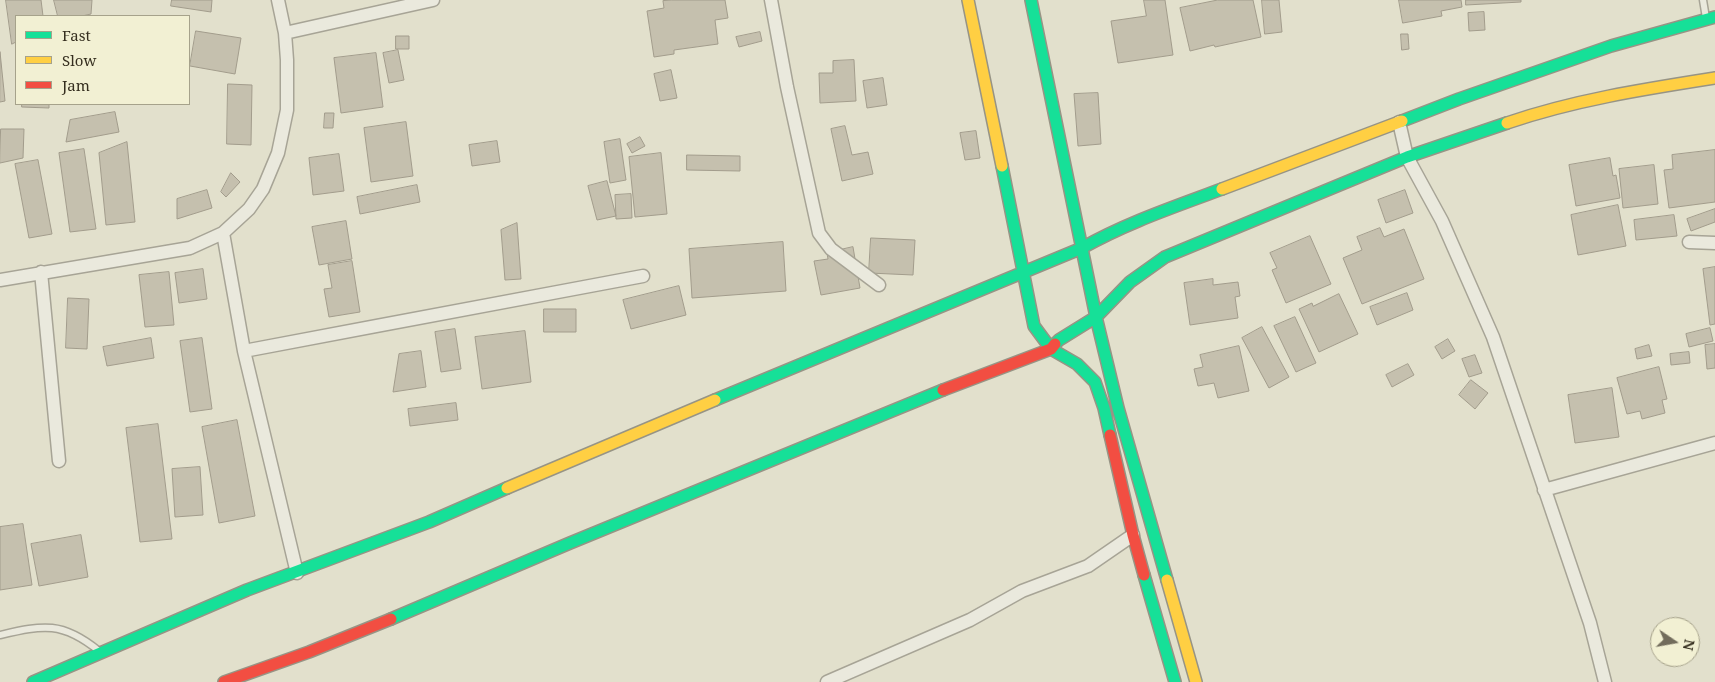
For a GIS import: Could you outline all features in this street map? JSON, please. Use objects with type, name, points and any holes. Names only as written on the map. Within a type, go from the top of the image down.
[{"type":"street","points":[[0,280],[190,248],[223,233],[249,209],[263,189],[278,153],[287,110],[288,60],[278,0]]},
{"type":"street","points":[[285,33],[433,0]]},
{"type":"street","points":[[771,0],[787,87],[819,233],[831,249],[879,285]]},
{"type":"street","points":[[968,0],[1034,326],[1051,348],[1077,364],[1095,382],[1104,408],[1133,535],[1175,682]]},
{"type":"street","points":[[1031,0],[1096,317],[1118,408],[1196,682]]},
{"type":"street","points":[[33,682],[247,590],[430,522],[636,432],[1082,248],[1130,224],[1399,122],[1611,46],[1711,18]]},
{"type":"street","points":[[224,682],[309,652],[432,603],[579,540],[1051,348],[1059,340],[1096,317],[1130,282],[1165,257],[1407,157],[1535,113],[1622,93],[1715,78]]},
{"type":"street","points":[[1399,122],[1407,157],[1442,221],[1492,336],[1590,623],[1605,682]]},
{"type":"street","points":[[223,233],[244,351],[297,573]]},
{"type":"street","points":[[1689,242],[1715,242]]},
{"type":"street","points":[[42,272],[59,460]]},
{"type":"street","points":[[244,351],[643,276]]},
{"type":"street","points":[[1544,490],[1715,443]]},
{"type":"street","points":[[826,682],[970,620],[1022,592],[1088,566],[1133,535]]},
{"type":"lane","points":[[1703,0],[1711,18]]},
{"type":"lane","points":[[0,636],[32,628],[58,628],[82,637],[102,653]]},
{"type":"building","points":[[6,0],[41,0],[43,15],[15,15],[15,42],[12,44]]},
{"type":"building","points":[[54,0],[92,0],[91,14],[58,15]]},
{"type":"building","points":[[172,0],[212,0],[211,12],[171,6]]},
{"type":"building","points":[[725,0],[728,18],[715,20],[718,44],[674,50],[674,54],[654,57],[647,11],[664,8],[663,1]]},
{"type":"building","points":[[1144,0],[1165,0],[1173,55],[1118,63],[1111,21],[1146,16]]},
{"type":"building","points":[[1218,0],[1253,0],[1261,37],[1190,51],[1180,8]]},
{"type":"building","points":[[1262,0],[1279,0],[1282,32],[1265,34]]},
{"type":"building","points":[[1399,0],[1461,0],[1462,7],[1441,11],[1442,16],[1403,23]]},
{"type":"building","points":[[1466,0],[1521,0],[1521,2],[1466,5]]},
{"type":"building","points":[[1484,12],[1485,30],[1469,31],[1468,13]]},
{"type":"building","points":[[196,31],[241,38],[235,74],[190,66]]},
{"type":"building","points":[[760,32],[762,41],[739,47],[736,37]]},
{"type":"building","points":[[1401,34],[1408,34],[1409,49],[1402,50]]},
{"type":"building","points":[[396,36],[409,36],[409,49],[396,49]]},
{"type":"building","points":[[398,50],[404,80],[389,83],[383,53]]},
{"type":"building","points":[[0,52],[5,101],[0,102]]},
{"type":"building","points":[[376,53],[383,107],[341,113],[334,58]]},
{"type":"building","points":[[854,60],[856,101],[820,103],[819,73],[833,73],[833,61]]},
{"type":"building","points":[[671,70],[677,98],[660,101],[654,74]]},
{"type":"building","points":[[883,78],[887,105],[867,108],[863,81]]},
{"type":"building","points":[[228,84],[252,85],[251,145],[227,144]]},
{"type":"building","points":[[1098,93],[1101,144],[1078,146],[1074,94]]},
{"type":"building","points":[[22,105],[49,105],[49,108],[22,107]]},
{"type":"building","points":[[115,112],[119,132],[66,142],[70,120]]},
{"type":"building","points":[[325,113],[334,113],[333,128],[324,128]]},
{"type":"building","points":[[406,122],[413,176],[371,182],[364,128]]},
{"type":"building","points":[[845,126],[852,155],[868,152],[873,174],[842,181],[831,129]]},
{"type":"building","points":[[1,129],[24,129],[23,158],[0,163]]},
{"type":"building","points":[[976,131],[980,158],[965,160],[960,133]]},
{"type":"building","points":[[640,137],[645,146],[632,153],[627,144]]},
{"type":"building","points":[[620,139],[626,180],[610,183],[604,142]]},
{"type":"building","points":[[497,141],[500,162],[472,166],[469,145]]},
{"type":"building","points":[[127,142],[135,222],[106,225],[99,153]]},
{"type":"building","points":[[84,149],[96,229],[70,232],[59,153]]},
{"type":"building","points":[[1715,150],[1715,202],[1669,208],[1664,170],[1673,169],[1672,155]]},
{"type":"building","points":[[661,153],[667,214],[635,217],[629,157]]},
{"type":"building","points":[[339,154],[344,191],[313,195],[309,158]]},
{"type":"building","points":[[687,155],[740,156],[740,171],[687,170]]},
{"type":"building","points":[[1610,158],[1613,176],[1616,175],[1620,198],[1576,206],[1569,165]]},
{"type":"building","points":[[38,160],[52,234],[29,238],[15,164]]},
{"type":"building","points":[[1654,165],[1658,204],[1623,208],[1619,169]]},
{"type":"building","points":[[231,173],[240,182],[226,197],[221,192]]},
{"type":"building","points":[[607,181],[616,216],[597,220],[588,186]]},
{"type":"building","points":[[417,185],[420,202],[360,214],[357,197]]},
{"type":"building","points":[[207,190],[212,208],[177,219],[177,199]]},
{"type":"building","points":[[1405,190],[1413,213],[1386,223],[1378,200]]},
{"type":"building","points":[[631,194],[632,218],[616,219],[615,195]]},
{"type":"building","points":[[1618,205],[1626,246],[1578,255],[1571,215]]},
{"type":"building","points":[[1715,209],[1715,222],[1691,231],[1687,219]]},
{"type":"building","points":[[1674,215],[1677,236],[1636,240],[1634,220]]},
{"type":"building","points":[[346,221],[352,259],[319,265],[312,227]]},
{"type":"building","points":[[517,223],[521,279],[505,280],[501,230]]},
{"type":"building","points":[[1380,228],[1384,237],[1404,229],[1424,279],[1362,304],[1343,258],[1362,250],[1357,237]]},
{"type":"building","points":[[1310,236],[1331,284],[1286,303],[1272,270],[1277,268],[1270,253]]},
{"type":"building","points":[[871,238],[915,240],[913,275],[869,273]]},
{"type":"building","points":[[783,242],[786,291],[692,298],[689,249]]},
{"type":"building","points":[[853,247],[860,288],[821,295],[814,261],[828,259],[827,253]]},
{"type":"building","points":[[352,261],[360,312],[329,317],[324,289],[332,288],[328,265]]},
{"type":"building","points":[[1715,267],[1715,324],[1710,325],[1703,269]]},
{"type":"building","points":[[203,269],[207,299],[179,303],[175,273]]},
{"type":"building","points":[[169,272],[174,325],[145,327],[139,275]]},
{"type":"building","points":[[1213,279],[1213,285],[1238,282],[1240,296],[1235,297],[1238,318],[1190,325],[1184,283]]},
{"type":"building","points":[[679,286],[686,315],[631,329],[623,300]]},
{"type":"building","points":[[1407,293],[1413,310],[1377,325],[1370,307]]},
{"type":"building","points":[[1339,294],[1358,334],[1319,352],[1299,309],[1312,303],[1313,306]]},
{"type":"building","points":[[68,298],[89,299],[87,349],[66,348]]},
{"type":"building","points":[[544,309],[576,309],[576,332],[544,332]]},
{"type":"building","points":[[1295,317],[1316,363],[1296,372],[1274,326]]},
{"type":"building","points":[[1262,327],[1289,377],[1269,388],[1242,338]]},
{"type":"building","points":[[1710,328],[1713,341],[1689,347],[1686,334]]},
{"type":"building","points":[[455,329],[461,369],[441,372],[435,332]]},
{"type":"building","points":[[525,331],[531,382],[482,389],[475,337]]},
{"type":"building","points":[[151,338],[154,358],[107,366],[103,347]]},
{"type":"building","points":[[202,338],[212,409],[190,412],[180,341]]},
{"type":"building","points":[[1448,339],[1455,351],[1442,359],[1435,347]]},
{"type":"building","points":[[1715,344],[1715,368],[1707,369],[1705,345]]},
{"type":"building","points":[[1649,345],[1652,356],[1637,359],[1635,349]]},
{"type":"building","points":[[1239,346],[1249,391],[1218,398],[1214,383],[1198,386],[1194,369],[1203,367],[1200,355]]},
{"type":"building","points":[[421,351],[426,387],[393,392],[399,354]]},
{"type":"building","points":[[1689,352],[1690,363],[1671,365],[1670,354]]},
{"type":"building","points":[[1475,355],[1482,373],[1469,377],[1462,359]]},
{"type":"building","points":[[1408,364],[1414,375],[1392,387],[1386,375]]},
{"type":"building","points":[[1659,367],[1667,399],[1662,400],[1665,413],[1642,419],[1640,411],[1627,414],[1617,378]]},
{"type":"building","points":[[1471,380],[1488,393],[1475,409],[1459,395]]},
{"type":"building","points":[[1612,388],[1619,437],[1575,443],[1568,395]]},
{"type":"building","points":[[456,403],[458,420],[410,426],[408,409]]},
{"type":"building","points":[[237,420],[255,516],[219,523],[202,427]]},
{"type":"building","points":[[158,424],[172,539],[140,542],[126,428]]},
{"type":"building","points":[[200,467],[203,515],[175,517],[172,469]]},
{"type":"building","points":[[23,524],[32,585],[0,590],[0,527]]},
{"type":"building","points":[[81,535],[88,577],[39,586],[31,544]]},
{"type":"traffic: fast","points":[[1031,0],[1096,317],[1118,408],[1167,580]]},
{"type":"traffic: fast","points":[[1402,121],[1611,46],[1715,17]]},
{"type":"traffic: fast","points":[[1055,344],[1096,317],[1130,282],[1165,257],[1407,157],[1507,123]]},
{"type":"traffic: fast","points":[[1002,166],[1034,326],[1051,349],[1077,364],[1095,382],[1104,408],[1110,435]]},
{"type":"traffic: fast","points":[[715,400],[1082,248],[1133,223],[1222,189]]},
{"type":"traffic: fast","points":[[391,619],[570,543],[943,390]]},
{"type":"traffic: fast","points":[[33,682],[247,590],[429,522],[507,488]]},
{"type":"traffic: fast","points":[[1144,575],[1175,682]]},
{"type":"traffic: slow","points":[[968,0],[1002,166]]},
{"type":"traffic: slow","points":[[1507,123],[1584,102],[1715,78]]},
{"type":"traffic: slow","points":[[1222,189],[1402,121]]},
{"type":"traffic: slow","points":[[507,488],[715,400]]},
{"type":"traffic: slow","points":[[1167,580],[1196,682]]},
{"type":"traffic: jam","points":[[943,390],[1051,349],[1055,344]]},
{"type":"traffic: jam","points":[[1110,435],[1144,575]]},
{"type":"traffic: jam","points":[[224,682],[309,652],[391,619]]}]
